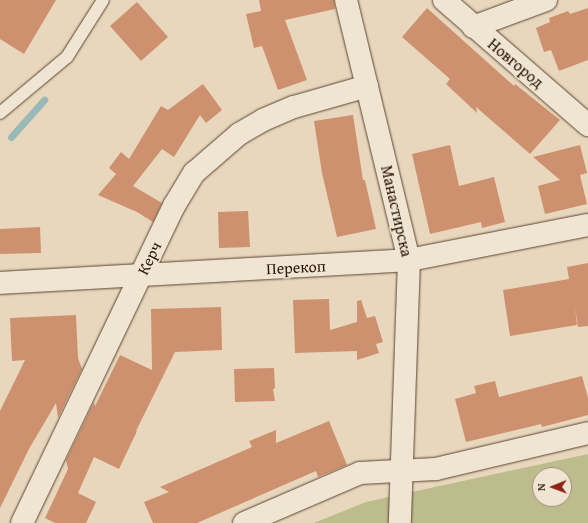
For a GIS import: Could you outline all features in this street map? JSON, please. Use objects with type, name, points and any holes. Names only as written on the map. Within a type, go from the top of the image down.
[{"type":"street","name":"Манастирска","points":[[346,0],[409,260],[400,523]]},
{"type":"street","name":"Новгород","points":[[444,0],[588,125]]},
{"type":"street","points":[[473,26],[546,0]]},
{"type":"street","name":"Керч","points":[[22,523],[174,206],[194,173],[216,152],[239,134],[263,120],[294,107],[367,86]]},
{"type":"street","name":"Перекоп","points":[[0,283],[409,260],[588,225]]},
{"type":"street","points":[[244,523],[360,473],[436,469],[588,433]]},
{"type":"lane","points":[[0,112],[67,57],[103,0]]},
{"type":"shaded area","points":[[588,454],[588,523],[314,523],[366,502]]},
{"type":"building","points":[[0,0],[56,0],[24,54],[0,39]]},
{"type":"building","points":[[259,0],[334,0],[335,9],[285,20],[307,80],[278,90],[262,46],[254,48],[246,14],[261,11]]},
{"type":"building","points":[[137,2],[168,37],[141,61],[110,26]]},
{"type":"building","points":[[427,8],[514,86],[515,84],[560,120],[530,154],[476,107],[477,113],[446,84],[450,79],[402,37]]},
{"type":"building","points":[[588,8],[588,60],[559,71],[551,50],[544,52],[536,28],[550,22],[549,18],[568,11],[570,14]]},
{"type":"building","points":[[203,84],[222,110],[206,123],[200,115],[174,157],[162,149],[133,186],[162,203],[153,222],[137,212],[98,195],[116,174],[109,168],[121,152],[129,159],[161,106],[168,110]]},
{"type":"building","points":[[353,115],[363,180],[365,180],[376,229],[337,237],[322,173],[314,121]]},
{"type":"building","points":[[450,145],[459,186],[494,177],[505,222],[482,228],[481,222],[430,234],[412,154]]},
{"type":"building","points":[[580,145],[587,173],[580,175],[587,204],[545,214],[538,186],[560,180],[533,157]]},
{"type":"building","points":[[248,211],[250,247],[219,248],[218,212]]},
{"type":"building","points":[[40,227],[41,253],[0,254],[0,229]]},
{"type":"building","points":[[588,263],[588,326],[578,327],[575,307],[577,325],[510,336],[503,290],[569,279],[567,267]]},
{"type":"building","points":[[329,299],[330,330],[357,322],[357,301],[361,300],[367,318],[375,316],[383,342],[376,344],[379,353],[357,360],[357,351],[295,353],[293,300]]},
{"type":"building","points":[[221,307],[222,350],[175,352],[119,469],[94,457],[78,493],[96,502],[86,523],[55,523],[45,518],[68,469],[66,460],[94,402],[95,406],[120,355],[152,370],[151,309]]},
{"type":"building","points":[[76,315],[78,358],[82,369],[58,418],[56,403],[29,449],[0,508],[0,411],[25,360],[12,361],[10,318]]},
{"type":"building","points":[[274,368],[275,388],[273,389],[275,401],[235,402],[234,369]]},
{"type":"building","points":[[582,376],[588,398],[588,415],[542,427],[541,424],[466,442],[455,399],[476,393],[474,386],[495,381],[499,397]]},
{"type":"building","points":[[329,421],[347,465],[318,477],[316,471],[197,523],[153,523],[144,502],[169,492],[160,487],[252,447],[249,441],[276,430],[276,443]]},
{"type":"waterway","points":[[11,137],[44,100]]}]
